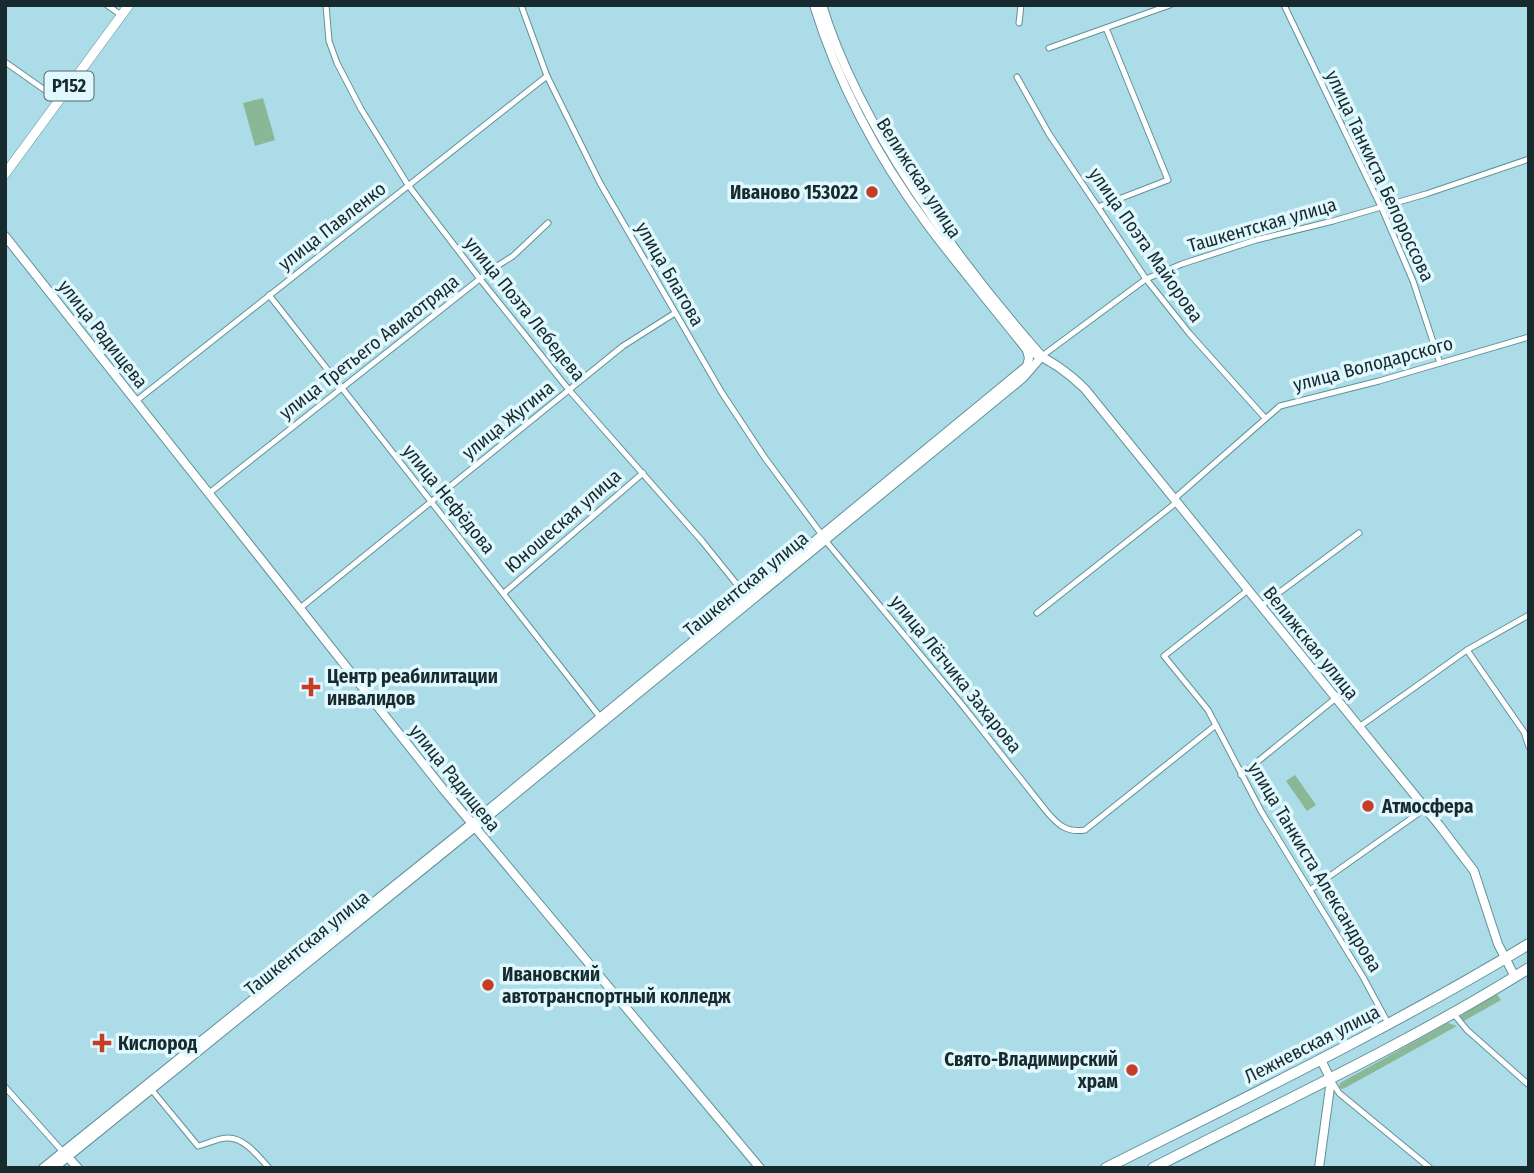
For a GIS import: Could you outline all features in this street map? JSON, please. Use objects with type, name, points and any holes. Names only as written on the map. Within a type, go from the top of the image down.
[{"type":"highway","name":"Лежневская улица","points":[[1106,1168],[1389,1025],[1529,944]]},
{"type":"highway","name":"Лежневская улица","points":[[1153,1168],[1170,1164],[1331,1080],[1529,968]]},
{"type":"main road","name":"Р152","points":[[7,169],[129,5]]},
{"type":"main road","name":"Велижская улица","points":[[814,5],[841,74],[884,159],[926,223],[1034,351],[1068,373],[1084,389],[1426,808],[1474,871],[1488,916],[1515,977]]},
{"type":"main road","name":"Велижская улица","points":[[822,5],[847,68],[870,114],[924,204],[1034,351]]},
{"type":"main road","name":"улица Радищева","points":[[5,236],[473,826],[760,1168]]},
{"type":"main road","name":"Ташкентская улица","points":[[824,537],[1034,368],[1034,351]]},
{"type":"main road","name":"Ташкентская улица","points":[[43,1168],[65,1154],[473,826],[749,599],[1023,370],[1034,351]]},
{"type":"main road","points":[[1319,1168],[1331,1080],[1321,1060]]},
{"type":"main road","name":"Ташкентская улица","points":[[54,1168],[65,1154]]},
{"type":"main road","points":[[65,1154],[78,1168]]},
{"type":"street","points":[[107,5],[121,15]]},
{"type":"street","name":"улица Поэта Лебедева","points":[[326,5],[329,41],[337,63],[361,109],[408,186],[569,390],[749,599]]},
{"type":"street","name":"улица Благова","points":[[521,5],[547,76],[595,174],[752,440],[824,537]]},
{"type":"street","points":[[1019,23],[1021,5]]},
{"type":"street","points":[[1049,48],[1170,5]]},
{"type":"street","name":"улица Танкиста Белороссова","points":[[1284,5],[1382,207],[1413,281],[1440,363]]},
{"type":"street","points":[[1098,207],[1168,180],[1106,28]]},
{"type":"street","points":[[5,62],[59,100]]},
{"type":"street","name":"улица Павленко","points":[[136,401],[547,76]]},
{"type":"street","name":"улица Поэта Майорова","points":[[1017,78],[1049,134],[1146,279],[1198,343],[1265,418]]},
{"type":"street","name":"Ташкентская улица","points":[[1034,351],[1146,279],[1221,250],[1382,207],[1529,159]]},
{"type":"street","name":"улица Третьего Авиаотряда","points":[[208,494],[480,279],[513,256],[548,223]]},
{"type":"street","name":"улица Нефёдова","points":[[269,295],[602,720]]},
{"type":"street","name":"улица Жугина","points":[[299,609],[623,346],[675,313]]},
{"type":"street","name":"улица Володарского","points":[[1037,613],[1175,500],[1280,406],[1529,337]]},
{"type":"street","name":"Юношеская улица","points":[[504,593],[643,473]]},
{"type":"street","points":[[1261,606],[1359,533]]},
{"type":"street","name":"улица Лётчика Захарова","points":[[824,537],[1047,812],[1063,828],[1074,832],[1085,830],[1216,725]]},
{"type":"street","name":"улица Танкиста Александрова","points":[[1248,590],[1164,656],[1208,710],[1241,775],[1389,1025]]},
{"type":"street","points":[[1359,727],[1467,650],[1529,615]]},
{"type":"street","points":[[1467,650],[1524,732],[1529,747]]},
{"type":"street","points":[[1241,775],[1336,698]]},
{"type":"street","points":[[1310,890],[1426,808]]},
{"type":"street","points":[[1453,1013],[1475,1037],[1529,1085]]},
{"type":"street","points":[[1331,1080],[1339,1093],[1430,1168]]},
{"type":"street","points":[[5,1087],[65,1154]]},
{"type":"street","points":[[149,1087],[198,1146],[232,1138],[251,1149],[269,1168]]},
{"type":"green space","points":[[263,98],[275,140],[255,146],[243,103]]},
{"type":"green space","points":[[1295,775],[1316,805],[1307,811],[1286,781]]},
{"type":"green space","points":[[1496,993],[1501,1000],[1462,1022],[1458,1018]]},
{"type":"green space","points":[[1448,1023],[1457,1026],[1343,1089],[1339,1088],[1340,1083]]},
{"type":"place","name":"Иваново 153022","points":[[872,192]]},
{"type":"place","name":"Центр реабилитации инвалидов","points":[[311,687]]},
{"type":"place","name":"Атмосфера","points":[[1368,806]]},
{"type":"place","name":"Ивановский автотранспортный колледж","points":[[488,985]]},
{"type":"place","name":"Кислород","points":[[102,1043]]},
{"type":"place","name":"Свято-Владимирский храм","points":[[1132,1070]]}]
